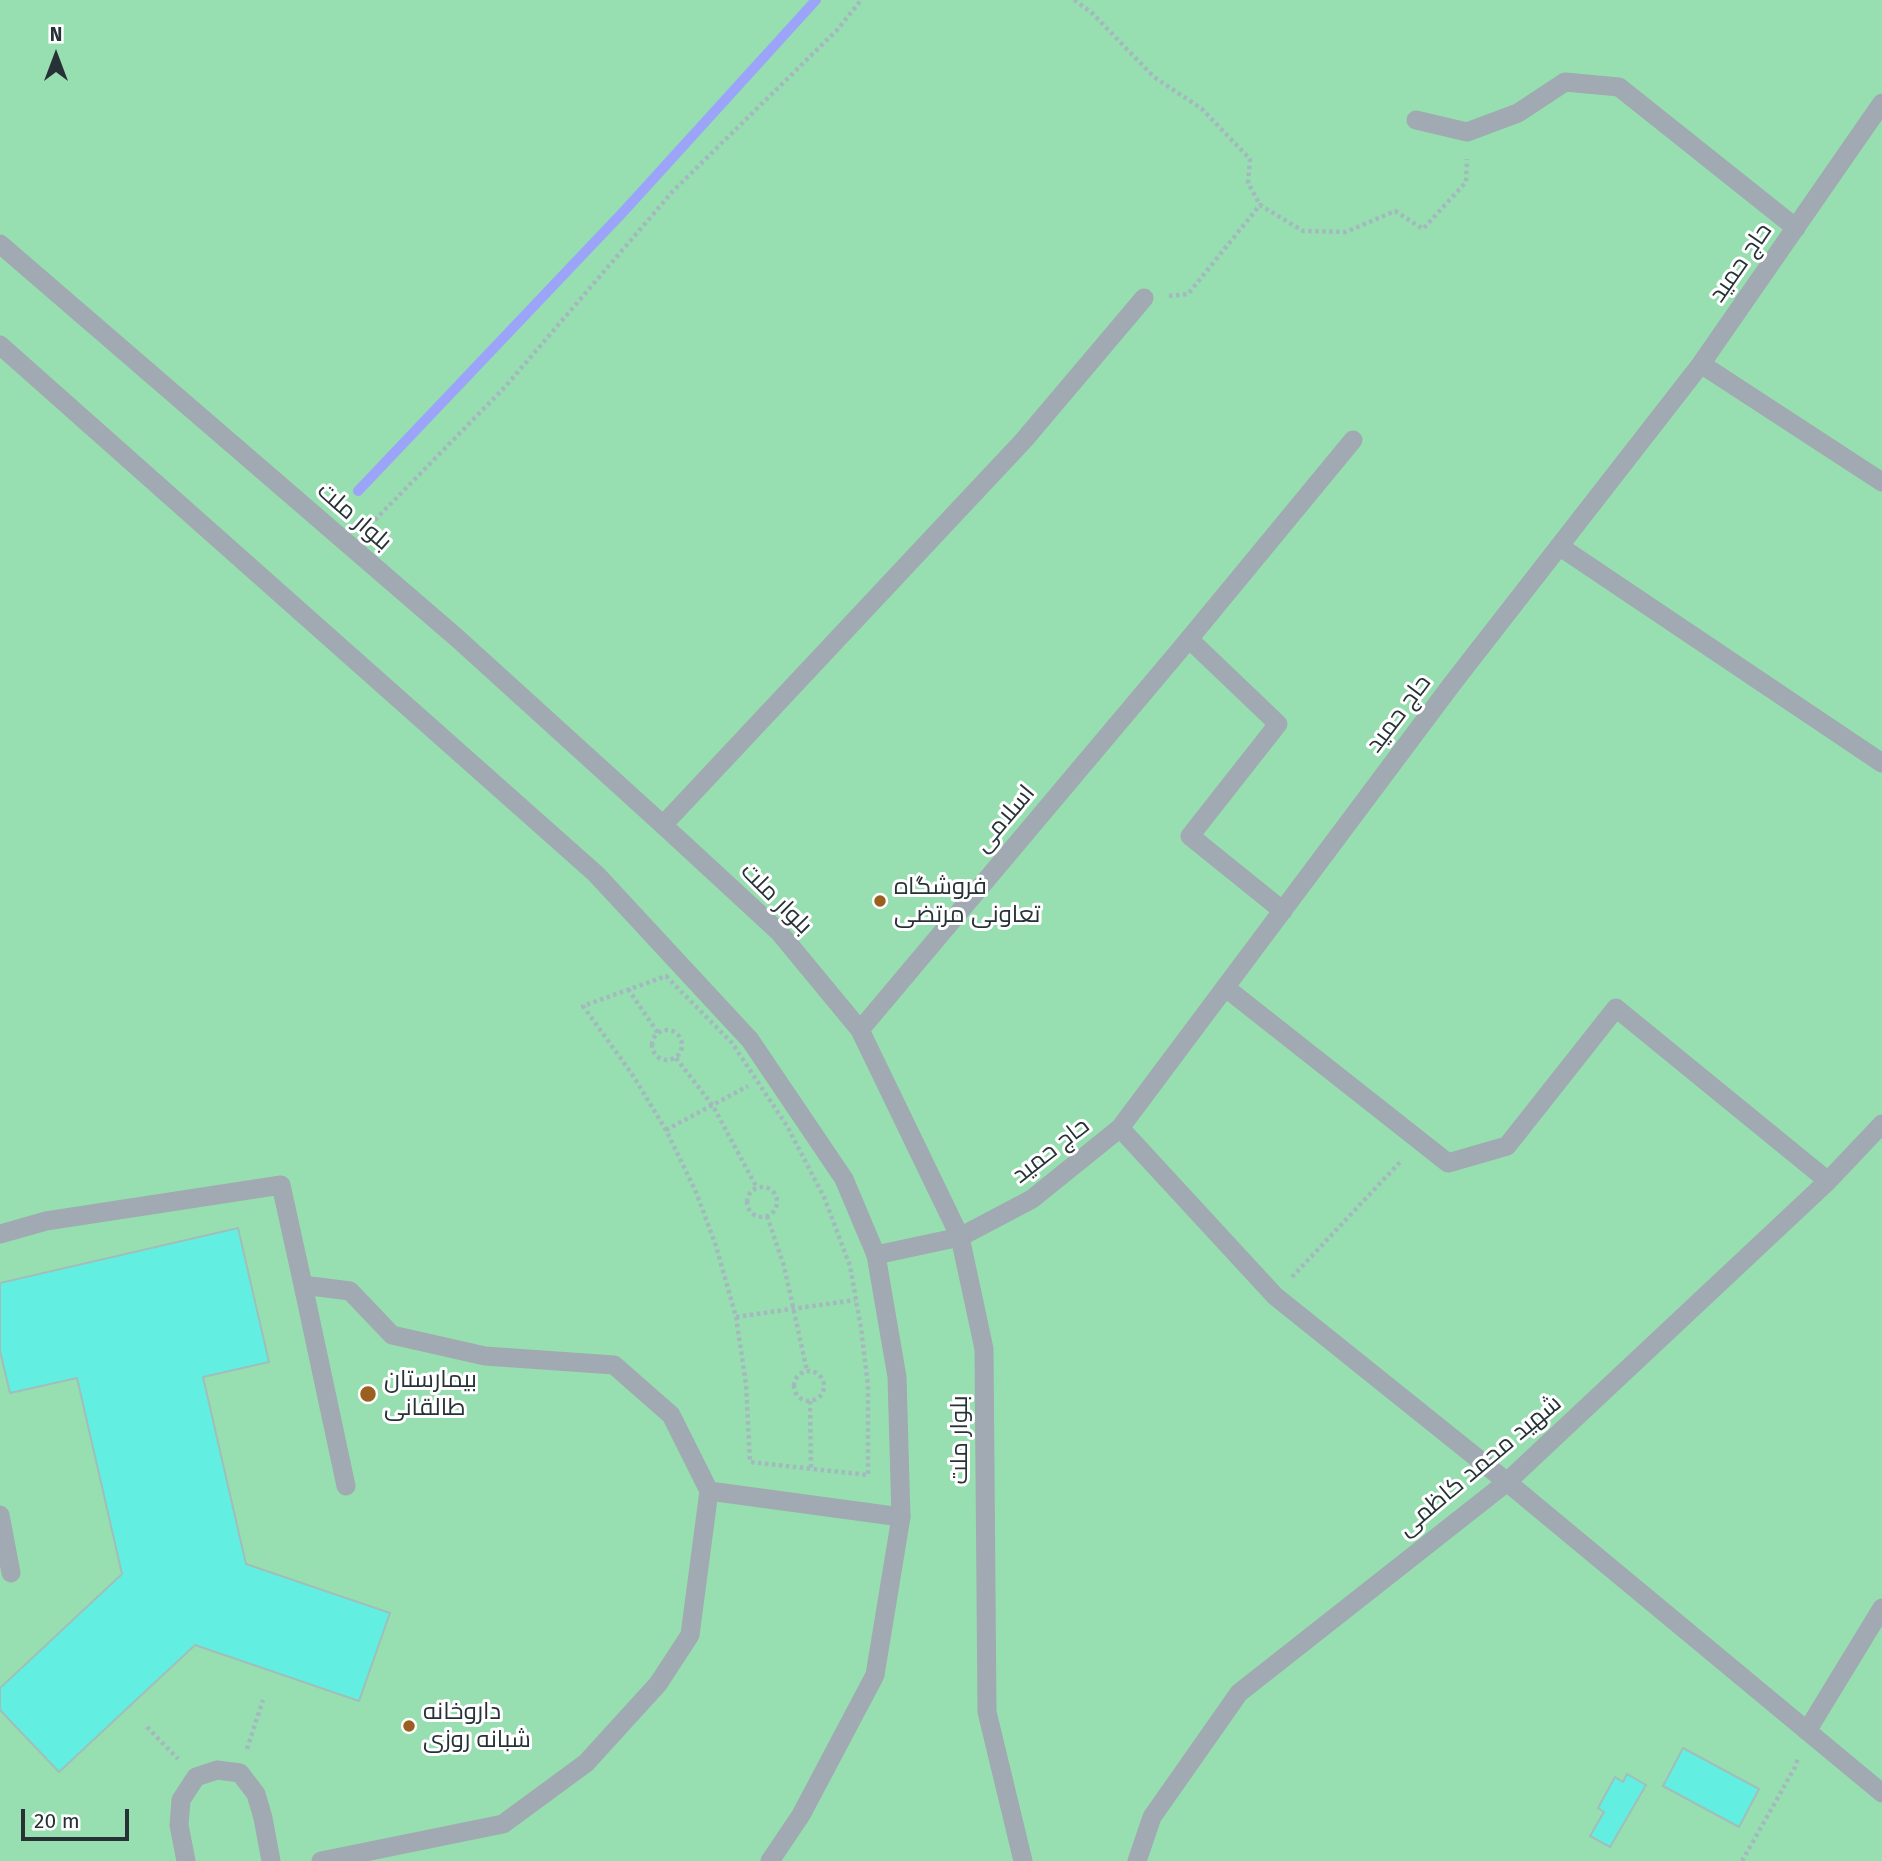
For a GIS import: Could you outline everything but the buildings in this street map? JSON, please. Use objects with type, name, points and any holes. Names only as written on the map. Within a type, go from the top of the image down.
[{"type":"street","points":[[1416,120],[1467,132],[1518,113],[1565,82],[1619,87],[1796,228]]},
{"type":"street","name":"حاج حمید","points":[[876,1255],[960,1237],[1032,1199],[1120,1128],[1452,684],[1701,364],[1882,103]]},
{"type":"street","name":"بلوار ملت","points":[[0,244],[457,638],[663,825],[779,932],[860,1030],[960,1237],[984,1349],[987,1712],[1023,1861]]},
{"type":"street","points":[[663,825],[1024,440],[1144,298]]},
{"type":"street","points":[[0,345],[596,874],[750,1040],[765,1077],[844,1179],[876,1255],[897,1377],[901,1517],[875,1675],[801,1815],[770,1861]]},
{"type":"street","points":[[1701,364],[1882,482]]},
{"type":"street","name":"اسلامی","points":[[860,1030],[1353,440]]},
{"type":"street","points":[[1559,546],[1882,763]]},
{"type":"street","points":[[1189,639],[1278,724],[1190,836],[1283,911]]},
{"type":"street","points":[[1226,988],[1448,1163],[1507,1146],[1616,1008],[1828,1181]]},
{"type":"street","name":"شهید محمد کاظمی","points":[[1137,1861],[1152,1818],[1239,1693],[1507,1482],[1828,1181],[1882,1124]]},
{"type":"street","points":[[1120,1128],[1275,1296],[1507,1482],[1882,1793]]},
{"type":"street","points":[[0,1234],[46,1221],[281,1185],[346,1486]]},
{"type":"street","points":[[303,1285],[350,1291],[392,1335],[485,1356],[614,1365],[671,1415],[709,1491],[690,1635],[658,1684],[586,1763],[503,1824],[321,1861]]},
{"type":"street","points":[[709,1491],[901,1517]]},
{"type":"street","points":[[0,1515],[11,1573]]},
{"type":"street","points":[[1807,1731],[1882,1608]]},
{"type":"street","points":[[186,1861],[178,1825],[181,1800],[196,1777],[217,1770],[240,1773],[256,1794],[271,1861]]},
{"type":"path","points":[[350,546],[505,387],[673,191],[838,29],[861,0]]},
{"type":"path","points":[[1074,0],[1091,12],[1154,77],[1202,108],[1250,159],[1248,183],[1260,205],[1303,231],[1346,232],[1395,211],[1423,229],[1466,181],[1467,132]]},
{"type":"path","points":[[1144,298],[1188,294],[1260,205]]},
{"type":"path","points":[[667,976],[765,1077],[824,1197],[850,1266],[868,1386],[868,1475],[750,1462],[746,1384],[736,1317],[716,1246],[696,1192],[666,1130],[632,1074],[583,1006],[628,989],[667,976]]},
{"type":"path","points":[[628,989],[658,1033]]},
{"type":"path","points":[[674,1031],[680,1037],[682,1052],[676,1058],[669,1061],[655,1055],[653,1039],[658,1033],[674,1031]]},
{"type":"path","points":[[676,1058],[713,1105],[757,1188]]},
{"type":"path","points":[[666,1130],[765,1077]]},
{"type":"path","points":[[1275,1296],[1420,1142]]},
{"type":"path","points":[[765,1187],[772,1190],[776,1196],[774,1212],[767,1216],[752,1214],[747,1207],[750,1192],[757,1188],[765,1187]]},
{"type":"path","points":[[767,1216],[795,1308],[807,1371]]},
{"type":"path","points":[[736,1317],[855,1300]]},
{"type":"path","points":[[807,1371],[815,1372],[824,1384],[823,1392],[810,1401],[796,1395],[794,1388],[800,1373],[807,1371]]},
{"type":"path","points":[[810,1401],[811,1469]]},
{"type":"path","points":[[240,1773],[263,1700]]},
{"type":"path","points":[[147,1727],[196,1777]]},
{"type":"path","points":[[1742,1861],[1795,1767],[1807,1731]]},
{"type":"green space","points":[[0,0],[1882,0],[1882,1861],[0,1861]]},
{"type":"waterway","points":[[358,491],[625,210],[816,0]]},
{"type":"place","name":"فروشگاه تعاونی مرتضی","points":[[880,901]]},
{"type":"place","name":"بیمارستان طالقانی","points":[[368,1394]]},
{"type":"place","name":"داروخانه شبانه روزی","points":[[409,1726]]}]
